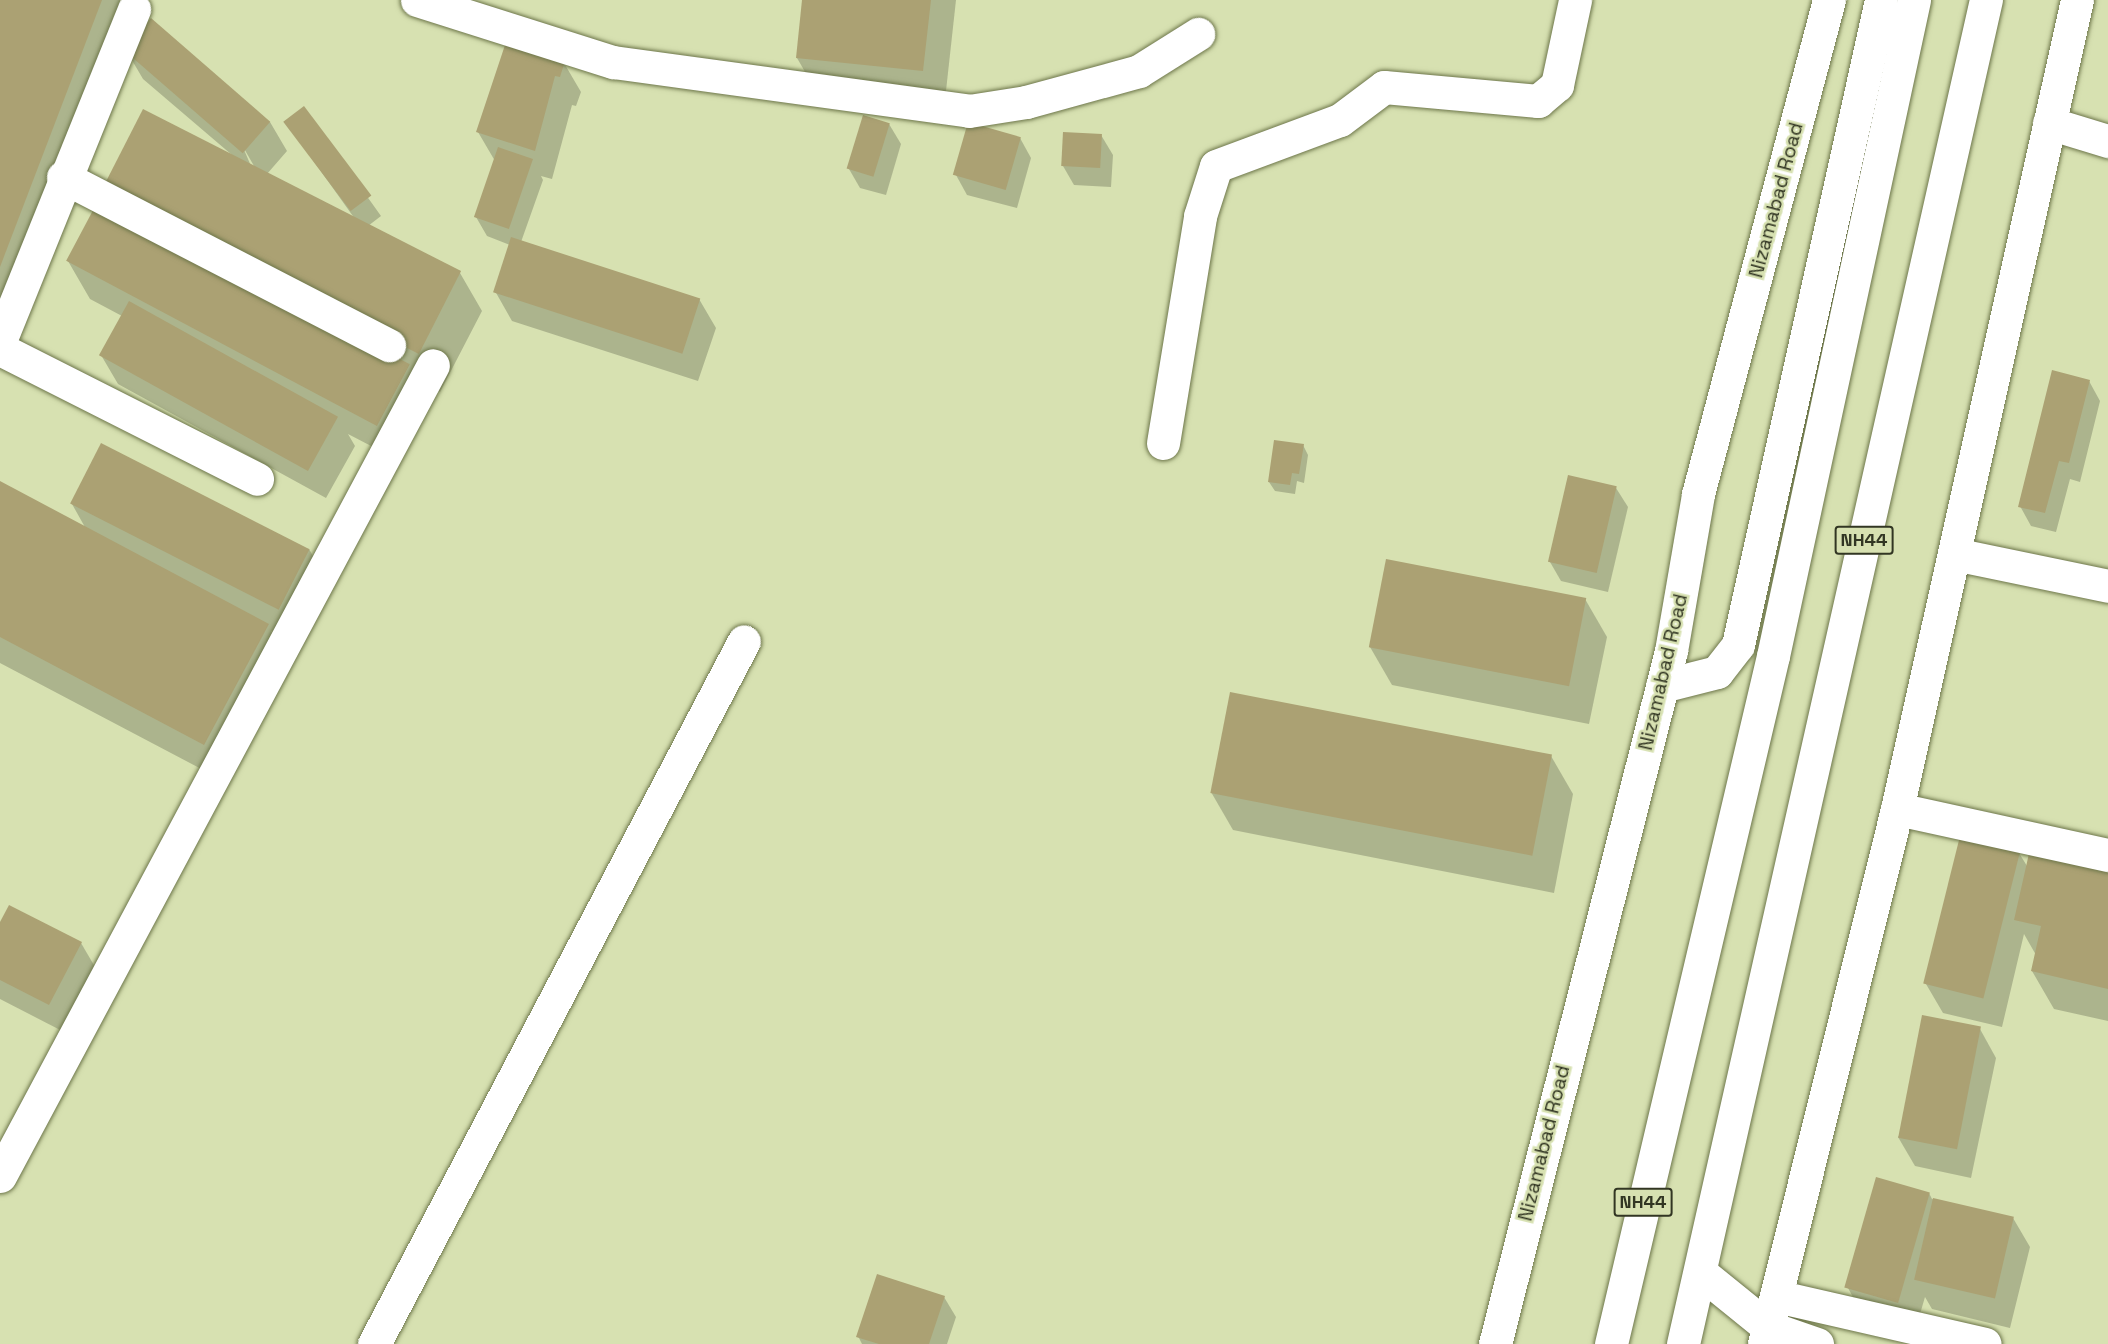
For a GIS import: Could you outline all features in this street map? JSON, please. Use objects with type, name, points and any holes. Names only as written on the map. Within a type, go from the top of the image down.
[{"type":"main road","points":[[417,0],[613,62],[969,111],[1026,102],[1140,71],[1198,34]]},
{"type":"main road","points":[[1163,443],[1200,216],[1216,166],[1340,120],[1384,87],[1538,101],[1557,86],[1575,0]]},
{"type":"main road","name":"Nizamabad Road","points":[[1495,1344],[1662,686],[1698,494],[1829,0]]},
{"type":"main road","points":[[1662,686],[1717,672],[1738,645],[1881,0]]},
{"type":"main road","name":"NH44","points":[[1611,1344],[1773,656],[1914,0]]},
{"type":"main road","name":"NH44","points":[[1683,1344],[1986,0]]},
{"type":"main road","points":[[1769,1322],[1897,809],[2077,0]]},
{"type":"main road","points":[[0,341],[63,177],[134,9]]},
{"type":"main road","points":[[2049,123],[2108,141]]},
{"type":"main road","points":[[63,177],[389,345]]},
{"type":"main road","points":[[0,349],[257,479]]},
{"type":"main road","points":[[0,1176],[433,365]]},
{"type":"main road","points":[[1954,554],[2108,586]]},
{"type":"main road","points":[[374,1344],[744,641]]},
{"type":"main road","points":[[1897,809],[2108,855]]},
{"type":"main road","points":[[1700,1272],[1769,1322],[1817,1344]]},
{"type":"main road","points":[[1769,1322],[1985,1344]]},
{"type":"building","points":[[0,0],[102,0],[0,267]]},
{"type":"building","points":[[802,0],[931,0],[923,71],[796,58]]},
{"type":"building","points":[[151,18],[270,122],[243,153],[123,50]]},
{"type":"building","points":[[506,42],[565,61],[560,77],[555,76],[535,151],[476,132]]},
{"type":"building","points":[[304,106],[371,195],[351,211],[283,122]]},
{"type":"building","points":[[143,109],[461,271],[419,354],[101,192]]},
{"type":"building","points":[[863,115],[890,123],[873,177],[847,169]]},
{"type":"building","points":[[968,122],[1021,137],[1006,190],[953,175]]},
{"type":"building","points":[[1063,132],[1102,134],[1100,168],[1061,166]]},
{"type":"building","points":[[498,147],[533,159],[509,229],[474,217]]},
{"type":"building","points":[[99,199],[410,364],[377,426],[66,261]]},
{"type":"building","points":[[511,237],[700,298],[682,354],[493,292]]},
{"type":"building","points":[[129,301],[338,417],[308,471],[99,355]]},
{"type":"building","points":[[2052,370],[2090,380],[2069,463],[2059,461],[2045,513],[2018,507]]},
{"type":"building","points":[[1274,440],[1304,444],[1299,474],[1292,473],[1290,485],[1268,482]]},
{"type":"building","points":[[101,443],[309,549],[279,610],[70,504]]},
{"type":"building","points":[[1568,475],[1617,486],[1597,573],[1548,562]]},
{"type":"building","points":[[0,481],[269,624],[204,745],[0,637]]},
{"type":"building","points":[[1386,559],[1586,598],[1569,686],[1369,647]]},
{"type":"building","points":[[1230,692],[1552,755],[1532,856],[1210,793]]},
{"type":"building","points":[[1960,836],[2020,851],[1983,998],[1923,983]]},
{"type":"building","points":[[2030,849],[2108,867],[2108,989],[2031,971],[2041,926],[2014,920]]},
{"type":"building","points":[[9,905],[82,942],[49,1005],[0,980],[0,922]]},
{"type":"building","points":[[1922,1015],[1981,1026],[1957,1149],[1898,1138]]},
{"type":"building","points":[[1876,1177],[1930,1192],[1898,1303],[1844,1288]]},
{"type":"building","points":[[1933,1198],[2014,1217],[1995,1299],[1914,1280]]},
{"type":"building","points":[[877,1274],[945,1296],[929,1344],[879,1344],[856,1337]]}]
